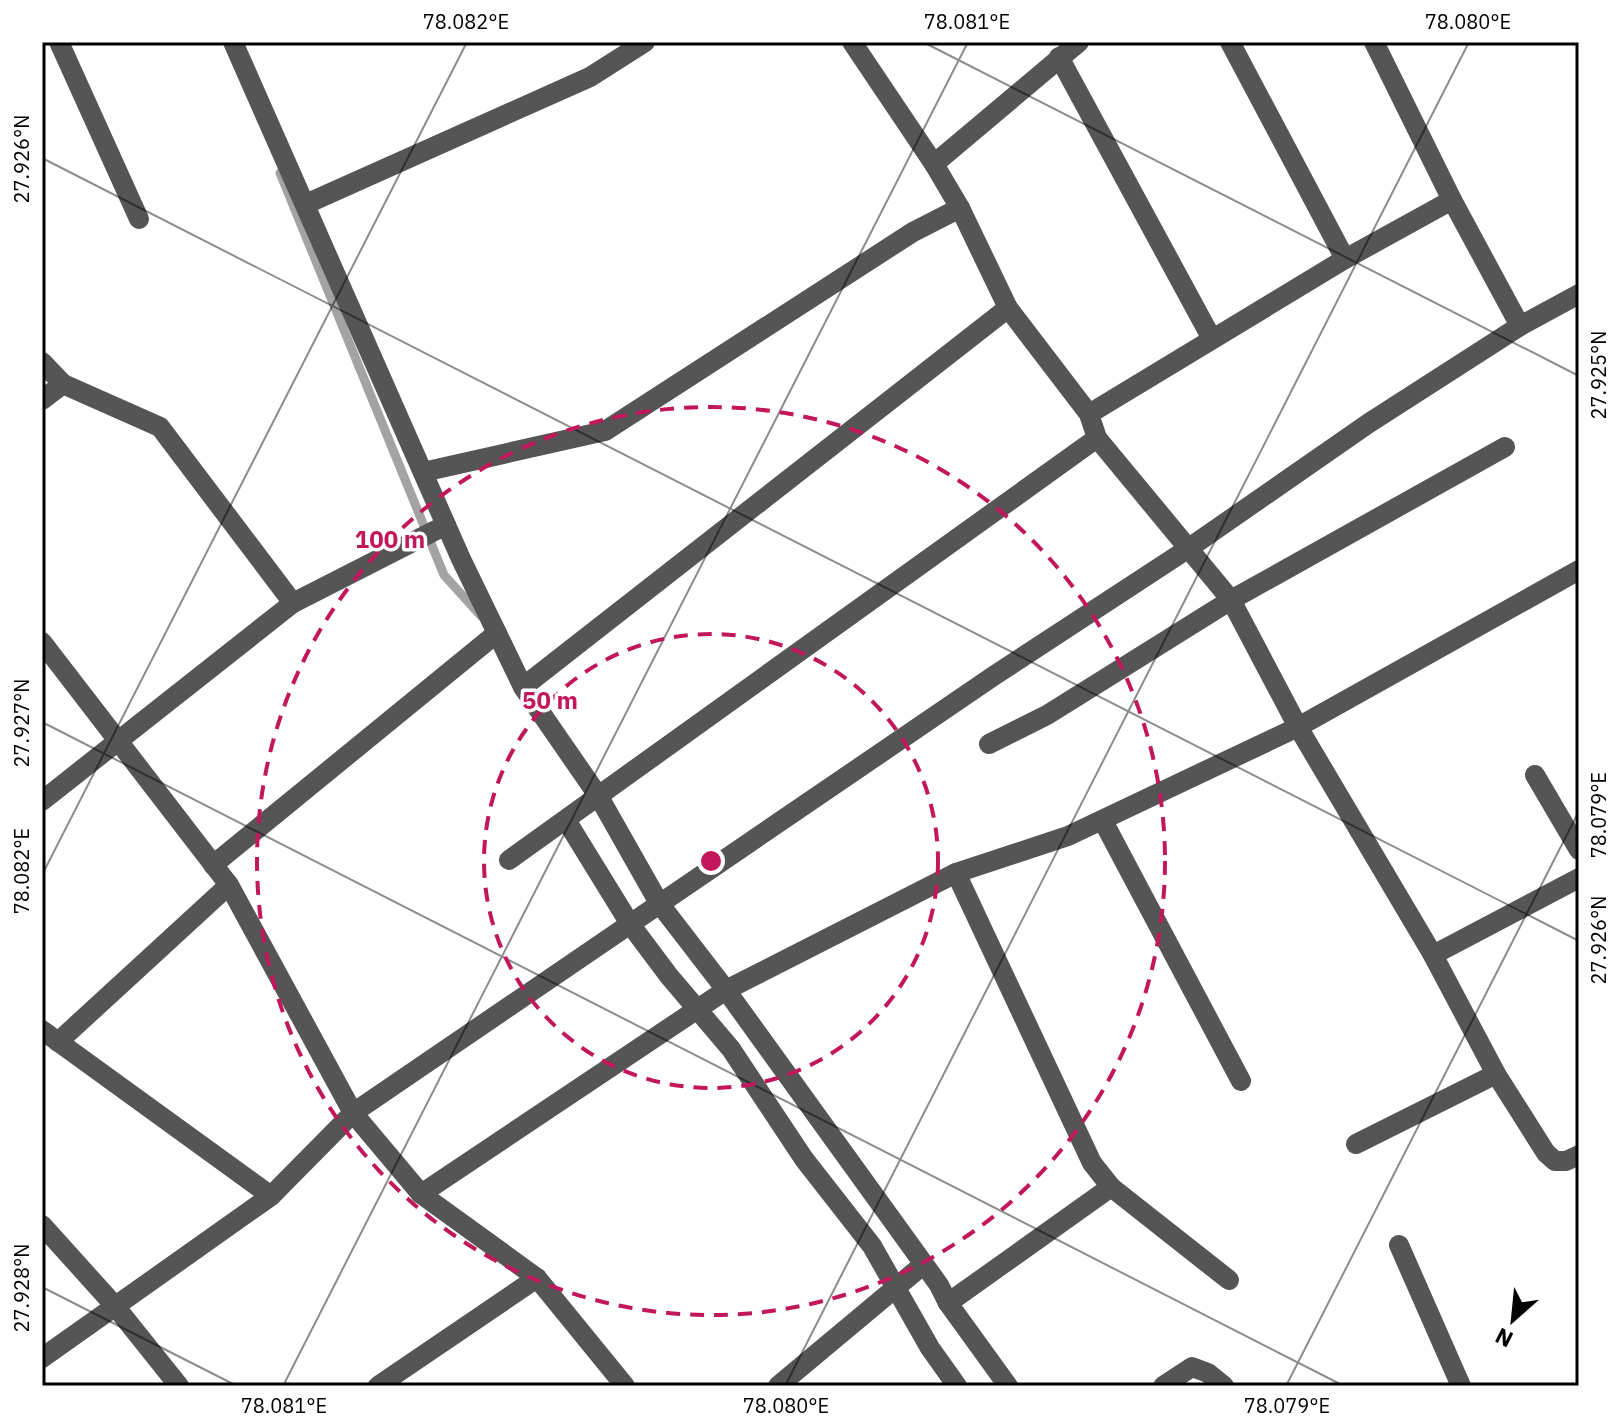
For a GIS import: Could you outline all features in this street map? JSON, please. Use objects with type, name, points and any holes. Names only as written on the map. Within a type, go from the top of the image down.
[{"type":"street","points":[[59,42],[139,219]]},
{"type":"street","points":[[233,42],[446,525],[523,687],[599,797],[659,903],[726,990],[924,1264],[1008,1386]]},
{"type":"street","points":[[306,204],[590,77],[645,42]]},
{"type":"street","points":[[852,42],[960,208],[1008,308],[1089,414],[1097,438],[1231,600],[1298,727],[1433,955],[1496,1074],[1546,1153],[1555,1161],[1566,1161],[1579,1155]]},
{"type":"street","points":[[934,164],[1079,42]]},
{"type":"street","points":[[1230,42],[1345,259]]},
{"type":"street","points":[[1374,42],[1452,200],[1520,326]]},
{"type":"street","points":[[1059,57],[1212,339]]},
{"type":"street","points":[[1089,414],[1345,259],[1452,200]]},
{"type":"street","points":[[423,472],[605,431],[913,232],[960,208]]},
{"type":"street","points":[[42,1358],[271,1196],[353,1113],[1369,423],[1520,326],[1579,294]]},
{"type":"street","points":[[523,687],[1008,308]]},
{"type":"street","points":[[42,362],[63,384],[160,427],[293,603]]},
{"type":"street","points":[[42,400],[63,384]]},
{"type":"street","points":[[509,860],[1097,438]]},
{"type":"street","points":[[989,744],[1047,715],[1231,600],[1505,447]]},
{"type":"street","points":[[42,801],[293,603],[446,525]]},
{"type":"street","points":[[421,1194],[726,990],[956,873],[1068,836],[1298,727],[1579,570]]},
{"type":"street","points":[[213,865],[497,633]]},
{"type":"street","points":[[42,642],[229,885],[353,1113],[421,1194],[537,1278],[624,1386]]},
{"type":"street","points":[[1535,775],[1579,850]]},
{"type":"street","points":[[566,820],[630,924],[731,1049],[804,1159],[872,1246],[930,1348],[957,1386]]},
{"type":"street","points":[[1103,821],[1241,1081]]},
{"type":"street","points":[[956,873],[1075,1133],[1092,1163],[1111,1187],[1229,1280]]},
{"type":"street","points":[[1433,955],[1579,878]]},
{"type":"street","points":[[229,885],[50,1036],[271,1196]]},
{"type":"street","points":[[1356,1144],[1496,1074]]},
{"type":"street","points":[[948,1303],[1111,1187]]},
{"type":"street","points":[[42,1225],[115,1306],[179,1386]]},
{"type":"street","points":[[1399,1245],[1461,1386]]},
{"type":"street","points":[[778,1386],[924,1264]]},
{"type":"street","points":[[378,1386],[537,1278]]},
{"type":"street","points":[[1163,1386],[1192,1367],[1208,1373],[1224,1386]]},
{"type":"waterway","points":[[280,173],[444,575],[481,616]]}]
